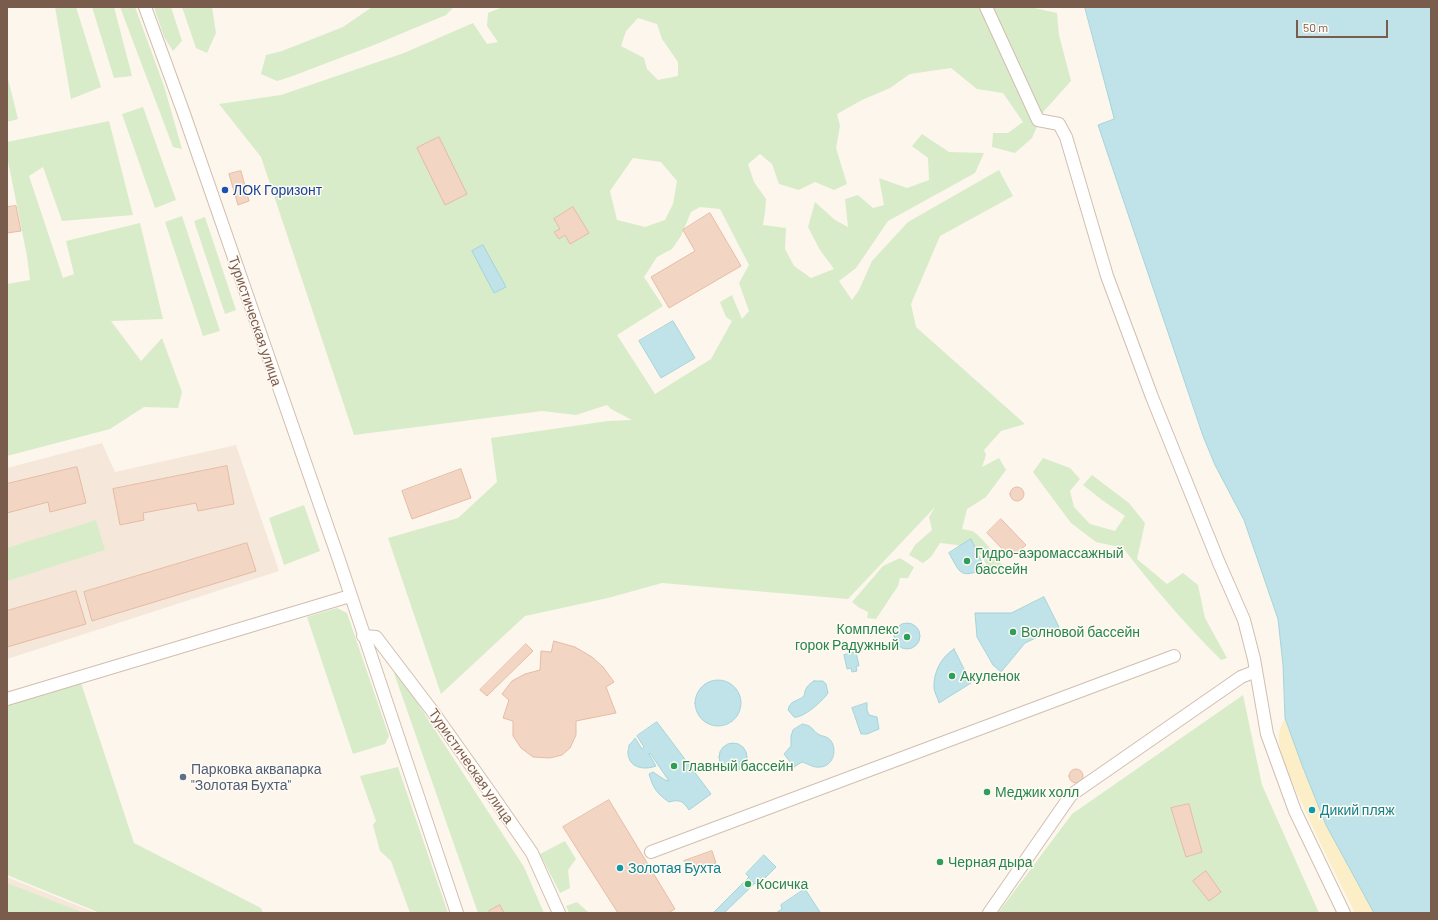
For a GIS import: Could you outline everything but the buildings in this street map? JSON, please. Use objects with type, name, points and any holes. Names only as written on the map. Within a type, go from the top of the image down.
[{"type":"street","name":"Туристическая улица","points":[[145,7],[189,126],[339,560],[363,636],[457,913]]},
{"type":"street","points":[[986,7],[1038,120],[1059,124],[1066,137],[1107,276],[1152,397],[1219,563],[1244,620],[1256,671],[1268,734],[1295,811],[1344,913]]},
{"type":"street","points":[[7,699],[350,596]]},
{"type":"street","name":"Туристическая улица","points":[[363,636],[376,637],[433,712],[492,794],[532,853],[559,913]]},
{"type":"street","points":[[651,852],[1174,656]]},
{"type":"street","points":[[989,913],[1071,795],[1241,678],[1256,671]]},
{"type":"shaded area","points":[[102,443],[115,472],[236,445],[279,571],[7,659],[7,468]]},
{"type":"shaded area","points":[[7,877],[96,913],[7,913]]},
{"type":"green space","points":[[55,7],[76,7],[101,87],[71,99]]},
{"type":"green space","points":[[92,7],[114,7],[132,76],[114,78]]},
{"type":"green space","points":[[120,7],[135,7],[164,86],[182,149],[173,147]]},
{"type":"green space","points":[[154,7],[171,7],[182,41],[173,51],[164,37]]},
{"type":"green space","points":[[182,7],[212,7],[216,33],[207,53],[196,48]]},
{"type":"green space","points":[[372,7],[454,7],[446,15],[374,45],[290,77],[277,81],[261,74],[266,55],[282,51],[343,27]]},
{"type":"green space","points":[[503,7],[1030,7],[1057,13],[1059,35],[1071,81],[1044,111],[1032,138],[1015,153],[992,147],[993,133],[1008,133],[1023,122],[1003,93],[977,89],[951,68],[910,74],[890,88],[862,100],[837,114],[840,126],[836,148],[847,184],[834,190],[815,182],[799,190],[779,184],[772,164],[760,154],[748,164],[754,182],[766,199],[763,225],[786,228],[785,249],[794,266],[811,278],[834,269],[820,250],[808,227],[815,202],[835,220],[848,227],[845,199],[858,195],[873,208],[884,205],[879,178],[907,188],[929,180],[928,158],[912,146],[922,134],[949,152],[984,153],[975,173],[888,221],[856,268],[839,281],[852,300],[859,290],[872,261],[908,222],[999,170],[1013,196],[940,236],[911,304],[916,327],[1025,424],[1001,431],[984,450],[986,455],[982,467],[999,458],[1006,470],[986,497],[967,509],[962,529],[973,531],[978,535],[996,556],[1005,571],[997,572],[989,570],[981,554],[957,545],[940,543],[931,557],[923,563],[909,555],[915,545],[932,530],[929,517],[935,507],[848,599],[662,583],[608,598],[525,616],[441,694],[388,538],[458,518],[497,482],[491,438],[608,421],[632,420],[611,409],[607,405],[576,415],[542,411],[354,435],[261,157],[219,104],[281,95],[404,53],[473,23],[487,44],[498,42],[487,26],[488,13]],"holes":[[[638,18],[657,24],[662,39],[678,62],[678,76],[658,80],[647,69],[644,58],[621,46],[626,31]],[[633,158],[661,162],[677,181],[673,204],[665,220],[645,227],[617,220],[610,191]],[[700,207],[720,209],[749,265],[739,283],[749,311],[742,319],[732,295],[720,302],[726,317],[732,321],[711,359],[655,394],[617,335],[663,306],[644,277],[657,257],[672,249],[681,236],[691,212]]]},
{"type":"green space","points":[[7,75],[18,119],[7,122]]},
{"type":"green space","points":[[143,107],[176,200],[155,208],[122,114]]},
{"type":"green space","points":[[109,121],[133,215],[62,221],[43,167],[29,176],[63,278],[74,274],[66,241],[140,223],[163,319],[111,321],[141,361],[162,338],[182,392],[178,408],[144,407],[110,429],[7,456],[7,284],[30,280],[27,256],[7,156],[7,142]]},
{"type":"green space","points":[[182,216],[220,331],[203,336],[165,222]]},
{"type":"green space","points":[[205,217],[236,310],[225,314],[194,221]]},
{"type":"green space","points":[[1043,458],[1070,468],[1080,479],[1070,491],[1074,507],[1090,524],[1115,531],[1125,516],[1083,485],[1092,475],[1129,503],[1145,523],[1137,559],[1167,584],[1183,573],[1198,585],[1205,618],[1227,658],[1221,660],[1195,633],[1158,592],[1123,548],[1096,542],[1071,523],[1033,472]]},
{"type":"green space","points":[[304,505],[320,551],[284,565],[269,518]]},
{"type":"green space","points":[[96,520],[105,550],[7,581],[7,548]]},
{"type":"green space","points":[[900,558],[914,567],[908,578],[900,578],[898,586],[876,619],[867,618],[868,612],[852,602],[883,566]]},
{"type":"green space","points":[[337,608],[347,613],[389,736],[385,744],[353,754],[307,617]]},
{"type":"green space","points":[[394,673],[398,673],[524,867],[544,913],[478,913]]},
{"type":"green space","points":[[81,683],[134,843],[261,908],[263,913],[100,913],[7,875],[7,705]]},
{"type":"green space","points":[[1243,695],[1262,785],[1319,913],[998,913],[1072,814]]},
{"type":"green space","points":[[398,767],[448,913],[410,913],[391,861],[380,851],[373,825],[376,821],[360,776]]},
{"type":"green space","points":[[565,841],[576,859],[568,870],[570,888],[560,893],[540,854]]},
{"type":"green space","points":[[7,883],[84,913],[7,913]]},
{"type":"green space","points":[[577,902],[588,912],[606,913],[569,913],[566,906]]},
{"type":"sand","name":"Дикий пляж","points":[[1285,718],[1326,825],[1374,913],[1355,913],[1290,779],[1284,764],[1279,742],[1279,732]]},
{"type":"water","points":[[1085,7],[1431,7],[1431,913],[1374,913],[1326,825],[1302,765],[1285,718],[1283,665],[1278,619],[1244,520],[1215,465],[1203,436],[1098,125],[1114,119]]},
{"type":"water","points":[[483,245],[506,287],[494,293],[472,251]]},
{"type":"water","points":[[673,321],[695,358],[661,378],[639,341]]},
{"type":"water","name":"Гидро-аэромассажный бассейн","points":[[971,539],[985,569],[966,574],[959,570],[949,553]]},
{"type":"water","name":"Волновой бассейн","points":[[1044,597],[1059,627],[1025,643],[1001,672],[993,665],[977,637],[975,613],[1011,613]]},
{"type":"water","name":"Комплекс горок Радужный","points":[[907,623],[916,627],[920,636],[916,645],[907,649],[898,645],[894,636],[898,627]]},
{"type":"water","name":"Акуленок","points":[[954,649],[971,683],[939,703],[934,690],[936,671],[945,656]]},
{"type":"water","points":[[856,652],[859,666],[856,666],[857,671],[852,672],[851,668],[847,669],[844,655]]},
{"type":"water","points":[[718,680],[731,684],[737,690],[741,703],[737,716],[731,722],[718,726],[705,722],[699,716],[695,703],[699,690],[705,684]]},
{"type":"water","points":[[814,681],[823,681],[826,684],[828,693],[812,709],[798,717],[794,717],[788,710],[790,704],[804,696],[807,687]]},
{"type":"water","points":[[867,703],[869,715],[877,717],[879,729],[867,734],[861,734],[852,708]]},
{"type":"water","name":"Главный бассейн","points":[[657,722],[711,794],[689,810],[681,802],[669,802],[656,790],[649,774],[653,772],[669,781],[650,753],[649,754],[656,766],[646,768],[641,768],[633,764],[628,756],[629,745],[635,738],[642,749],[644,747],[637,736]]},
{"type":"water","points":[[803,724],[809,726],[820,735],[830,739],[833,745],[834,754],[833,758],[828,764],[818,767],[802,762],[794,767],[784,754],[791,746],[791,736],[793,730]]},
{"type":"water","points":[[733,743],[743,747],[747,757],[743,767],[733,771],[723,767],[719,757],[723,747]]},
{"type":"water","name":"Косичка","points":[[764,855],[776,867],[758,885],[755,883],[724,913],[713,913],[749,877],[746,874]]},
{"type":"water","points":[[805,889],[820,912],[776,913],[782,909],[781,905]]},
{"type":"place","name":"ЛОК Горизонт","points":[[225,190]]},
{"type":"place","name":"Гидро-аэромассажный бассейн","points":[[967,561]]},
{"type":"place","name":"Волновой бассейн","points":[[1013,632]]},
{"type":"place","name":"Комплекс горок Радужный","points":[[907,637]]},
{"type":"place","name":"Акуленок","points":[[952,676]]},
{"type":"place","name":"Главный бассейн","points":[[674,766]]},
{"type":"place","name":"Парковка аквапарка \"Золотая Бухта\"","points":[[183,777]]},
{"type":"place","name":"Меджик холл","points":[[987,792]]},
{"type":"place","name":"Дикий пляж","points":[[1312,810]]},
{"type":"place","name":"Черная дыра","points":[[940,862]]},
{"type":"place","name":"Золотая Бухта","points":[[620,868]]},
{"type":"place","name":"Косичка","points":[[748,884]]}]
